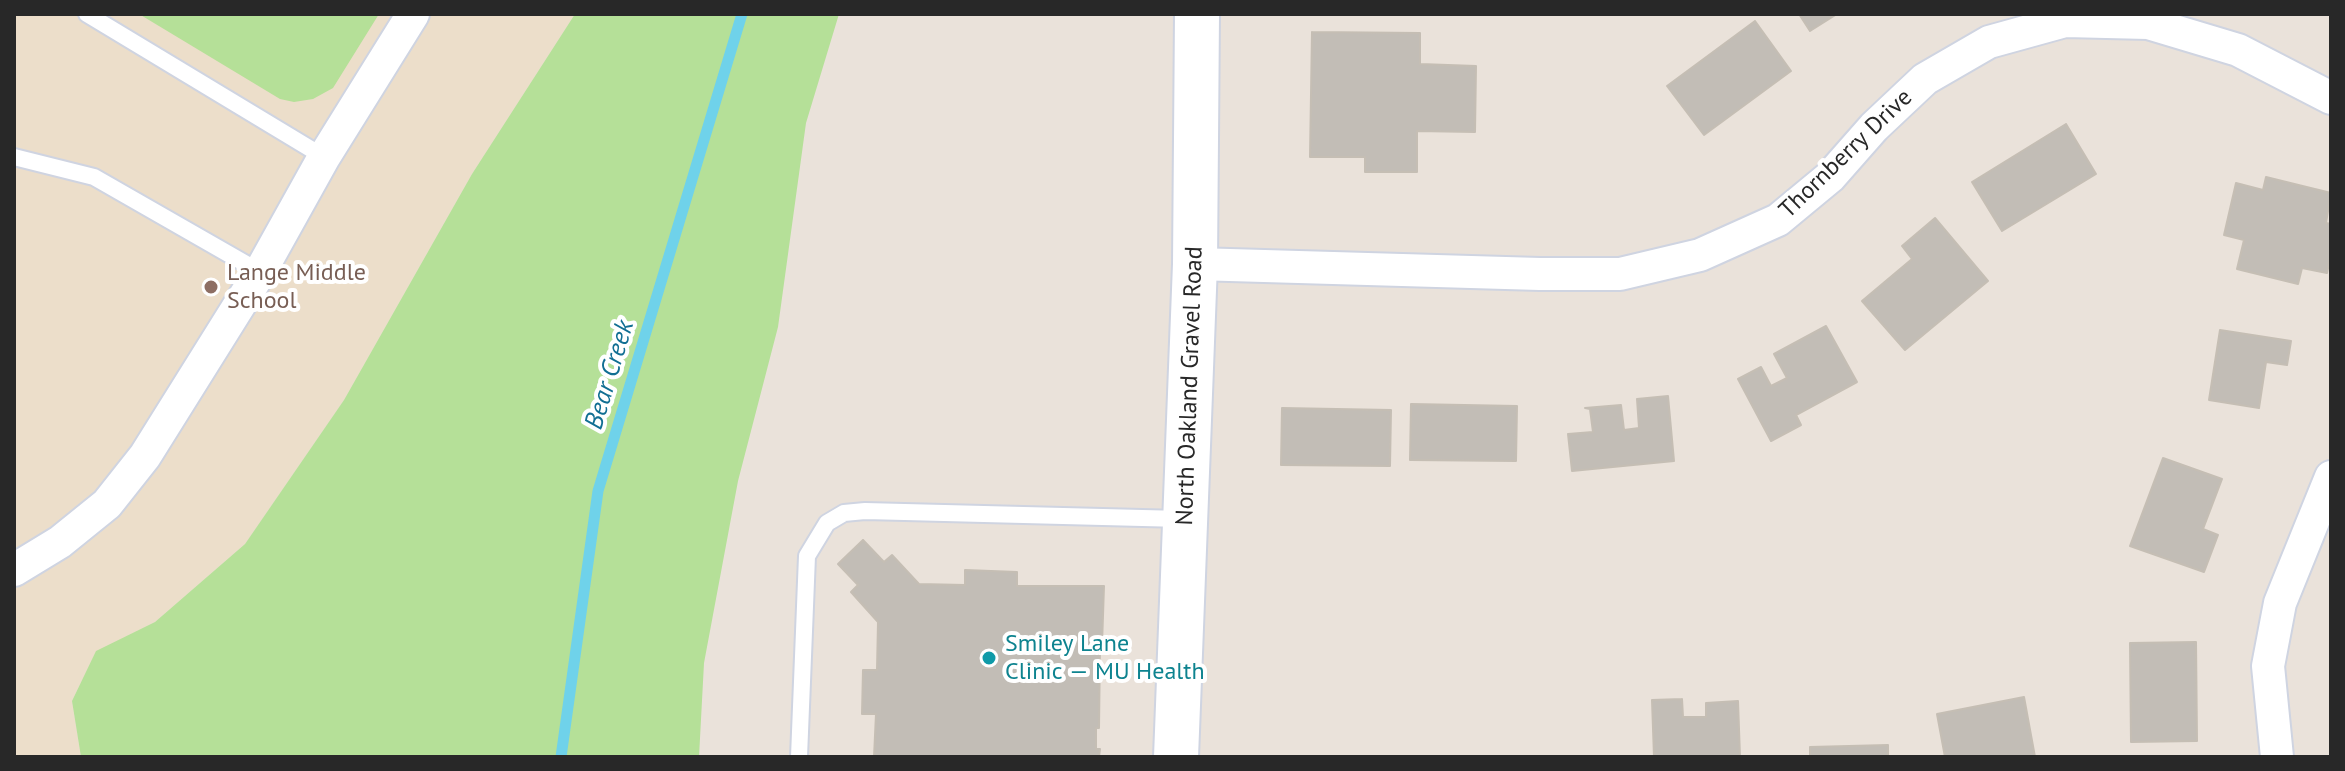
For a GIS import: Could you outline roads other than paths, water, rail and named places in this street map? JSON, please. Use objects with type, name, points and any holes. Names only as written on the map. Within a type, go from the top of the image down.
[{"type":"street","points":[[14,570],[60,542],[107,504],[145,456],[260,272],[324,157],[413,14]]},
{"type":"street","name":"North Oakland Gravel Road","points":[[1176,757],[1195,264],[1197,14]]},
{"type":"street","name":"Thornberry Drive","points":[[1195,264],[1620,274],[1700,255],[1778,220],[1830,177],[1874,127],[1925,79],[1989,42],[2065,21],[2148,23],[2238,50],[2331,98]]},
{"type":"street","points":[[2277,757],[2268,666],[2280,603],[2331,477]]},
{"type":"lane","points":[[87,14],[324,157]]},
{"type":"lane","points":[[14,157],[94,177],[260,272]]},
{"type":"lane","points":[[799,757],[807,556],[827,523],[844,513],[865,511],[1186,519]]},
{"type":"waterway","name":"Bear Creek","points":[[561,757],[598,491],[742,14]]},
{"type":"place","name":"Lange Middle School","points":[[211,287]]},
{"type":"place","name":"Smiley Lane Clinic — MU Health","points":[[989,658]]}]
